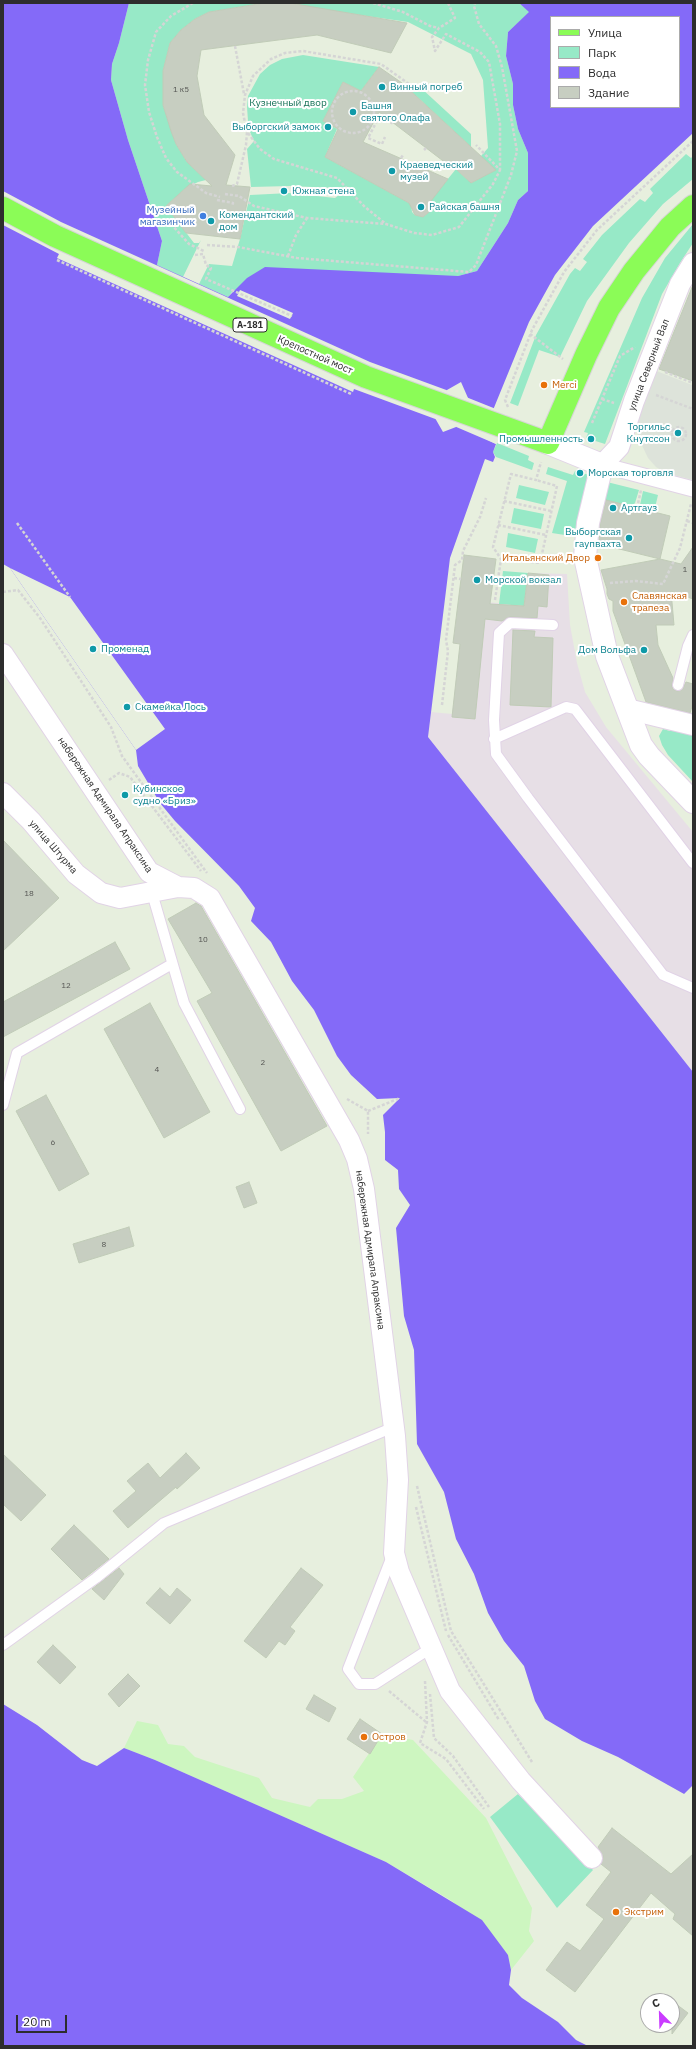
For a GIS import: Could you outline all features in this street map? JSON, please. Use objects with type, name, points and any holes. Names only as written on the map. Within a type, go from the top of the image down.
[{"type":"main road","points":[[545,453],[586,355],[609,308],[634,271],[670,227],[693,206]]},
{"type":"main road","name":"Крепостной мост","points":[[3,208],[55,236],[366,378],[508,419]]},
{"type":"main road","name":"А-181","points":[[508,419],[545,453]]},
{"type":"street","name":"улица Северный Вал","points":[[602,465],[619,447],[624,436],[634,401],[680,284],[693,263]]},
{"type":"street","points":[[545,453],[602,465],[692,495]]},
{"type":"street","points":[[602,465],[588,523],[585,557],[607,656],[641,745],[649,756],[693,802]]},
{"type":"street","name":"набережная Адмирала Апраксина","points":[[3,654],[148,872],[178,887],[194,888],[210,898],[349,1140],[357,1159],[364,1189],[394,1427],[398,1480],[394,1553],[399,1572],[450,1691],[521,1781],[592,1858]]},
{"type":"street","points":[[627,709],[669,714],[693,725]]},
{"type":"street","name":"улица Штурма","points":[[3,793],[31,821],[76,874],[101,893],[120,898],[178,887]]},
{"type":"lane","points":[[553,625],[510,623],[499,633],[494,738],[496,754],[663,975],[693,988]]},
{"type":"lane","points":[[678,685],[688,646],[693,635]]},
{"type":"lane","points":[[494,738],[566,707],[574,709],[693,863]]},
{"type":"lane","points":[[152,893],[184,1003],[240,1109]]},
{"type":"lane","points":[[3,1105],[17,1053],[172,964]]},
{"type":"lane","points":[[3,1645],[96,1578],[164,1523],[394,1427]]},
{"type":"lane","points":[[394,1553],[348,1669],[359,1684],[375,1684],[434,1656]]},
{"type":"path","points":[[193,3],[170,16],[156,32],[148,60],[145,85],[149,112],[166,158],[177,172],[206,193],[233,203],[232,206]]},
{"type":"path","points":[[373,3],[404,12],[430,26],[439,28]]},
{"type":"path","points":[[225,194],[239,196],[254,206],[307,218],[386,224],[414,233],[432,235],[459,227],[493,184],[500,170],[500,124],[489,62],[480,52],[446,34],[435,51],[432,37],[439,28],[455,18],[448,3]]},
{"type":"path","points":[[207,244],[238,247],[288,256],[428,268],[455,272],[469,272],[476,265],[511,175],[517,150],[502,67],[496,46],[479,24],[474,4]]},
{"type":"path","points":[[235,46],[245,95]]},
{"type":"path","points":[[232,186],[237,184],[244,157],[247,132],[243,113],[245,95],[250,82],[263,65],[276,56],[295,52],[308,52],[381,64],[409,84]]},
{"type":"path","points":[[355,90],[363,93],[369,98],[374,105],[374,114],[372,122],[367,128],[360,132],[351,133],[343,131],[337,126],[333,118],[332,109],[334,102],[339,96],[346,92],[355,90]]},
{"type":"path","points":[[375,118],[378,119],[368,138],[382,144],[385,137]]},
{"type":"path","points":[[247,132],[260,149],[274,159],[337,178],[365,207],[386,224]]},
{"type":"path","points":[[508,419],[508,408],[505,400],[530,334],[564,272],[597,230],[693,141]]},
{"type":"path","points":[[476,145],[500,170]]},
{"type":"path","points":[[288,256],[296,235],[307,218]]},
{"type":"path","points":[[171,224],[189,244],[204,251]]},
{"type":"path","points":[[195,255],[203,254],[206,265],[211,268],[206,279],[292,316]]},
{"type":"path","points":[[57,260],[351,394]]},
{"type":"path","points":[[530,334],[563,359]]},
{"type":"path","points":[[592,423],[620,356],[640,343]]},
{"type":"path","points":[[664,372],[693,383]]},
{"type":"path","points":[[605,377],[609,378]]},
{"type":"path","points":[[655,394],[693,409]]},
{"type":"path","points":[[602,399],[616,404]]},
{"type":"path","points":[[640,422],[673,431]]},
{"type":"path","points":[[678,427],[685,429],[687,433],[684,440],[681,441],[674,439],[673,431],[678,427]]},
{"type":"path","points":[[536,480],[545,453]]},
{"type":"path","points":[[495,600],[501,559],[493,547],[511,474],[557,486],[540,563],[501,559]]},
{"type":"path","points":[[637,508],[641,491]]},
{"type":"path","points":[[603,585],[636,581],[653,585],[663,584],[680,548],[692,495]]},
{"type":"path","points":[[442,705],[448,651],[446,640],[456,565],[462,560],[463,551],[480,517],[486,498]]},
{"type":"path","points":[[504,501],[551,511]]},
{"type":"path","points":[[687,521],[693,523]]},
{"type":"path","points":[[17,523],[70,597]]},
{"type":"path","points":[[498,525],[546,534]]},
{"type":"path","points":[[454,578],[461,579]]},
{"type":"path","points":[[493,582],[498,582]]},
{"type":"path","points":[[3,592],[18,590],[40,618],[111,727],[122,756],[210,878]]},
{"type":"path","points":[[103,784],[119,774],[130,777],[205,876]]},
{"type":"path","points":[[346,1098],[368,1111]]},
{"type":"path","points":[[368,1111],[400,1098]]},
{"type":"path","points":[[368,1111],[368,1137]]},
{"type":"path","points":[[416,1482],[452,1631],[534,1766]]},
{"type":"path","points":[[415,1503],[446,1632],[499,1721]]},
{"type":"path","points":[[441,1626],[445,1604]]},
{"type":"path","points":[[446,1632],[424,1675],[427,1722],[420,1743],[446,1759],[484,1809]]},
{"type":"path","points":[[434,1656],[429,1684],[434,1738],[453,1756],[489,1807]]},
{"type":"shaded area","points":[[654,370],[692,385],[693,480],[666,473],[656,467],[648,458],[638,437],[637,422]]},
{"type":"shaded area","points":[[528,573],[567,574],[570,625],[577,663],[585,692],[606,727],[693,832],[693,1072],[428,737],[431,712],[452,714],[460,644],[453,643],[459,599],[524,606]]},
{"type":"green space","points":[[129,3],[264,3],[209,12],[195,19],[181,30],[170,43],[163,71],[163,105],[176,144],[187,162],[206,180],[186,188],[166,206],[194,243],[199,243],[201,240],[183,277],[157,265],[162,241],[128,140],[111,80],[112,64]]},
{"type":"green space","name":"Кузнечный двор","points":[[290,3],[519,3],[530,12],[508,32],[506,56],[513,84],[513,105],[518,129],[528,153],[528,191],[518,200],[508,223],[477,271],[458,276],[232,292],[228,297],[199,284],[209,264],[232,266],[250,195],[290,193],[335,198],[339,195],[339,191],[335,188],[290,186],[251,187],[247,149],[254,141],[247,125],[248,96],[260,74],[270,65],[282,59],[303,55],[379,67],[361,91],[343,82],[323,121],[337,129],[325,157],[411,204],[412,212],[415,215],[423,217],[429,212],[429,202],[456,169],[471,183],[495,170],[481,156],[488,148],[483,80],[471,54],[408,22],[311,8]]},
{"type":"green space","points":[[421,88],[471,134],[471,147],[412,92]]},
{"type":"green space","points":[[686,154],[691,158],[693,156],[693,179],[663,204],[629,243],[587,301],[560,357],[539,350],[518,406],[510,403],[536,335],[570,274],[575,268],[580,271],[587,262],[583,259],[602,235],[640,199],[645,202],[653,193],[650,189]]},
{"type":"green space","points":[[693,224],[693,243],[662,294],[605,444],[586,438],[588,433],[584,432],[642,298],[665,258]]},
{"type":"green space","points":[[497,443],[529,456],[528,460],[534,463],[532,470],[496,457],[493,452]]},
{"type":"green space","points":[[548,467],[573,475],[575,471],[593,476],[579,534],[571,536],[552,533],[567,481],[546,474]]},
{"type":"green space","points":[[607,482],[639,490],[635,503],[631,507],[603,500]]},
{"type":"green space","points":[[519,485],[549,492],[545,505],[516,498]]},
{"type":"green space","points":[[643,491],[658,495],[654,512],[642,509],[640,505]]},
{"type":"green space","points":[[514,508],[544,514],[541,529],[511,523]]},
{"type":"green space","points":[[508,533],[538,539],[535,553],[506,547]]},
{"type":"green space","points":[[503,571],[528,573],[524,606],[499,604]]},
{"type":"green space","points":[[671,726],[693,732],[693,782],[668,755],[662,745],[659,736],[663,729],[670,731]]},
{"type":"green space","points":[[518,1794],[593,1870],[557,1908],[490,1817]]},
{"type":"sand","points":[[137,1721],[158,1725],[168,1744],[184,1746],[195,1757],[259,1778],[272,1798],[310,1807],[318,1799],[342,1799],[364,1791],[353,1777],[382,1734],[413,1740],[486,1818],[532,1908],[529,1931],[534,1941],[511,1970],[508,1955],[452,1901],[386,1862],[155,1760],[124,1748]]},
{"type":"water","points":[[3,3],[129,3],[112,64],[111,80],[128,140],[162,241],[157,265],[228,297],[247,278],[265,267],[458,276],[477,271],[508,223],[518,200],[528,191],[528,153],[518,129],[513,105],[513,84],[506,56],[508,32],[529,12],[519,3],[693,3],[693,133],[593,226],[555,275],[529,322],[482,437],[496,444],[493,452],[495,457],[493,462],[485,459],[450,558],[428,737],[693,1072],[693,1799],[618,1757],[582,1741],[545,1719],[535,1701],[524,1666],[504,1641],[488,1613],[474,1574],[456,1539],[444,1492],[417,1444],[414,1350],[404,1316],[396,1228],[410,1205],[399,1189],[398,1170],[385,1160],[385,1132],[383,1115],[400,1098],[377,1099],[351,1075],[337,1056],[314,1010],[292,981],[271,942],[251,921],[255,908],[239,886],[175,821],[160,803],[138,766],[136,750],[10,568],[3,564]],"holes":[[[461,382],[468,398],[456,427],[443,432],[435,418],[447,390]]]},
{"type":"water","points":[[3,1704],[37,1725],[82,1760],[97,1766],[124,1748],[155,1760],[386,1862],[482,1920],[508,1955],[511,1970],[509,1985],[522,1998],[558,2022],[576,2040],[588,2046],[3,2046]]},
{"type":"pier","points":[[3,191],[61,222],[370,362],[449,391],[438,420],[354,389],[353,392],[57,258],[59,254],[3,225]]},
{"type":"pier","points":[[240,290],[293,313],[290,319],[237,296]]},
{"type":"pier","points":[[466,397],[496,409],[485,436],[497,442],[496,444],[454,426]]},
{"type":"pier","points":[[10,568],[70,597],[165,729],[136,750]]},
{"type":"pier","points":[[693,1785],[693,1801],[682,1796]]},
{"type":"building","points":[[264,3],[290,3],[407,23],[391,53],[317,35],[201,50],[197,76],[204,115],[235,155],[226,185],[250,187],[240,239],[186,233],[166,206],[190,184],[212,186],[187,162],[176,144],[163,105],[163,71],[170,43],[181,30],[195,19],[209,12]]},
{"type":"building","points":[[379,67],[402,83],[496,170],[471,183],[456,169],[455,170],[379,112],[363,142],[448,179],[431,201],[429,212],[423,217],[415,215],[409,203],[325,157],[338,129],[323,121],[343,82],[361,91]]},
{"type":"building","points":[[693,285],[693,381],[659,369]]},
{"type":"building","name":"Выборгская гаупвахта","points":[[606,500],[670,516],[660,559],[599,544],[600,525]]},
{"type":"building","name":"Дом Вольфа","points":[[693,547],[693,599],[671,591],[674,625],[656,625],[658,645],[673,678],[673,689],[677,691],[682,690],[686,682],[693,684],[693,703],[690,713],[646,702],[613,611],[613,601],[609,599],[607,594],[607,589],[601,570],[660,559],[681,564]]},
{"type":"building","points":[[464,555],[496,559],[490,604],[524,606],[528,573],[549,575],[547,607],[538,606],[537,618],[510,617],[502,621],[485,619],[475,719],[452,717],[460,644],[453,643]]},
{"type":"building","points":[[513,630],[535,631],[534,637],[553,638],[551,707],[510,705]]},
{"type":"building","points":[[3,840],[59,898],[3,951]]},
{"type":"building","points":[[196,903],[201,906],[327,1126],[281,1151],[197,1001],[212,993],[168,919]]},
{"type":"building","points":[[115,942],[130,969],[3,1037],[3,1002]]},
{"type":"building","points":[[150,1003],[210,1112],[164,1138],[104,1029]]},
{"type":"building","points":[[46,1095],[89,1174],[59,1191],[16,1111]]},
{"type":"building","points":[[249,1182],[257,1203],[244,1208],[236,1187]]},
{"type":"building","points":[[129,1227],[134,1246],[79,1263],[73,1244]]},
{"type":"building","points":[[186,1453],[200,1468],[177,1489],[176,1487],[128,1528],[113,1511],[136,1491],[127,1481],[148,1463],[160,1478]]},
{"type":"building","points":[[3,1454],[46,1495],[21,1521],[3,1504]]},
{"type":"building","points":[[74,1525],[109,1559],[82,1580],[51,1549]]},
{"type":"building","points":[[119,1568],[124,1574],[104,1600],[92,1589]]},
{"type":"building","points":[[301,1568],[323,1585],[290,1627],[295,1631],[285,1645],[279,1641],[266,1658],[244,1641]]},
{"type":"building","points":[[160,1588],[170,1597],[177,1588],[191,1600],[170,1624],[146,1603]]},
{"type":"building","points":[[53,1645],[76,1667],[60,1684],[37,1662]]},
{"type":"building","points":[[128,1674],[140,1686],[119,1707],[108,1694]]},
{"type":"building","points":[[314,1695],[336,1708],[329,1722],[306,1709]]},
{"type":"building","points":[[360,1719],[382,1734],[370,1754],[347,1739]]},
{"type":"building","name":"Экстрим","points":[[612,1828],[671,1874],[693,1854],[693,1936],[673,1919],[675,1914],[651,1893],[575,1992],[546,1970],[567,1942],[580,1951],[604,1919],[586,1905],[611,1872],[601,1864],[603,1856],[598,1847]]},
{"type":"building","points":[[680,2007],[688,2013],[680,2024]]},
{"type":"place","name":"Винный погреб","points":[[382,87]]},
{"type":"place","name":"Башня святого Олафа","points":[[353,112]]},
{"type":"place","name":"Выборгский замок","points":[[328,127]]},
{"type":"place","name":"Краеведческий музей","points":[[392,171]]},
{"type":"place","name":"Южная стена","points":[[284,191]]},
{"type":"place","name":"Райская башня","points":[[421,207]]},
{"type":"place","name":"Музейный магазинчик","points":[[203,216]]},
{"type":"place","name":"Комендантский дом","points":[[211,221]]},
{"type":"place","name":"Merci","points":[[544,385]]},
{"type":"place","name":"Торгильс Кнутссон","points":[[678,433]]},
{"type":"place","name":"Промышленность","points":[[591,439]]},
{"type":"place","name":"Морская торговля","points":[[580,473]]},
{"type":"place","name":"Артгауз","points":[[613,508]]},
{"type":"place","name":"Выборгская гаупвахта","points":[[629,538]]},
{"type":"place","name":"Итальянский Двор","points":[[598,558]]},
{"type":"place","name":"Морской вокзал","points":[[477,580]]},
{"type":"place","name":"Славянская трапеза","points":[[624,602]]},
{"type":"place","name":"Променад","points":[[93,649]]},
{"type":"place","name":"Дом Вольфа","points":[[644,650]]},
{"type":"place","name":"Скамейка Лось","points":[[127,707]]},
{"type":"place","name":"Кубинское судно «Бриз»","points":[[125,795]]},
{"type":"place","name":"Остров","points":[[364,1737]]},
{"type":"place","name":"Экстрим","points":[[616,1912]]}]
